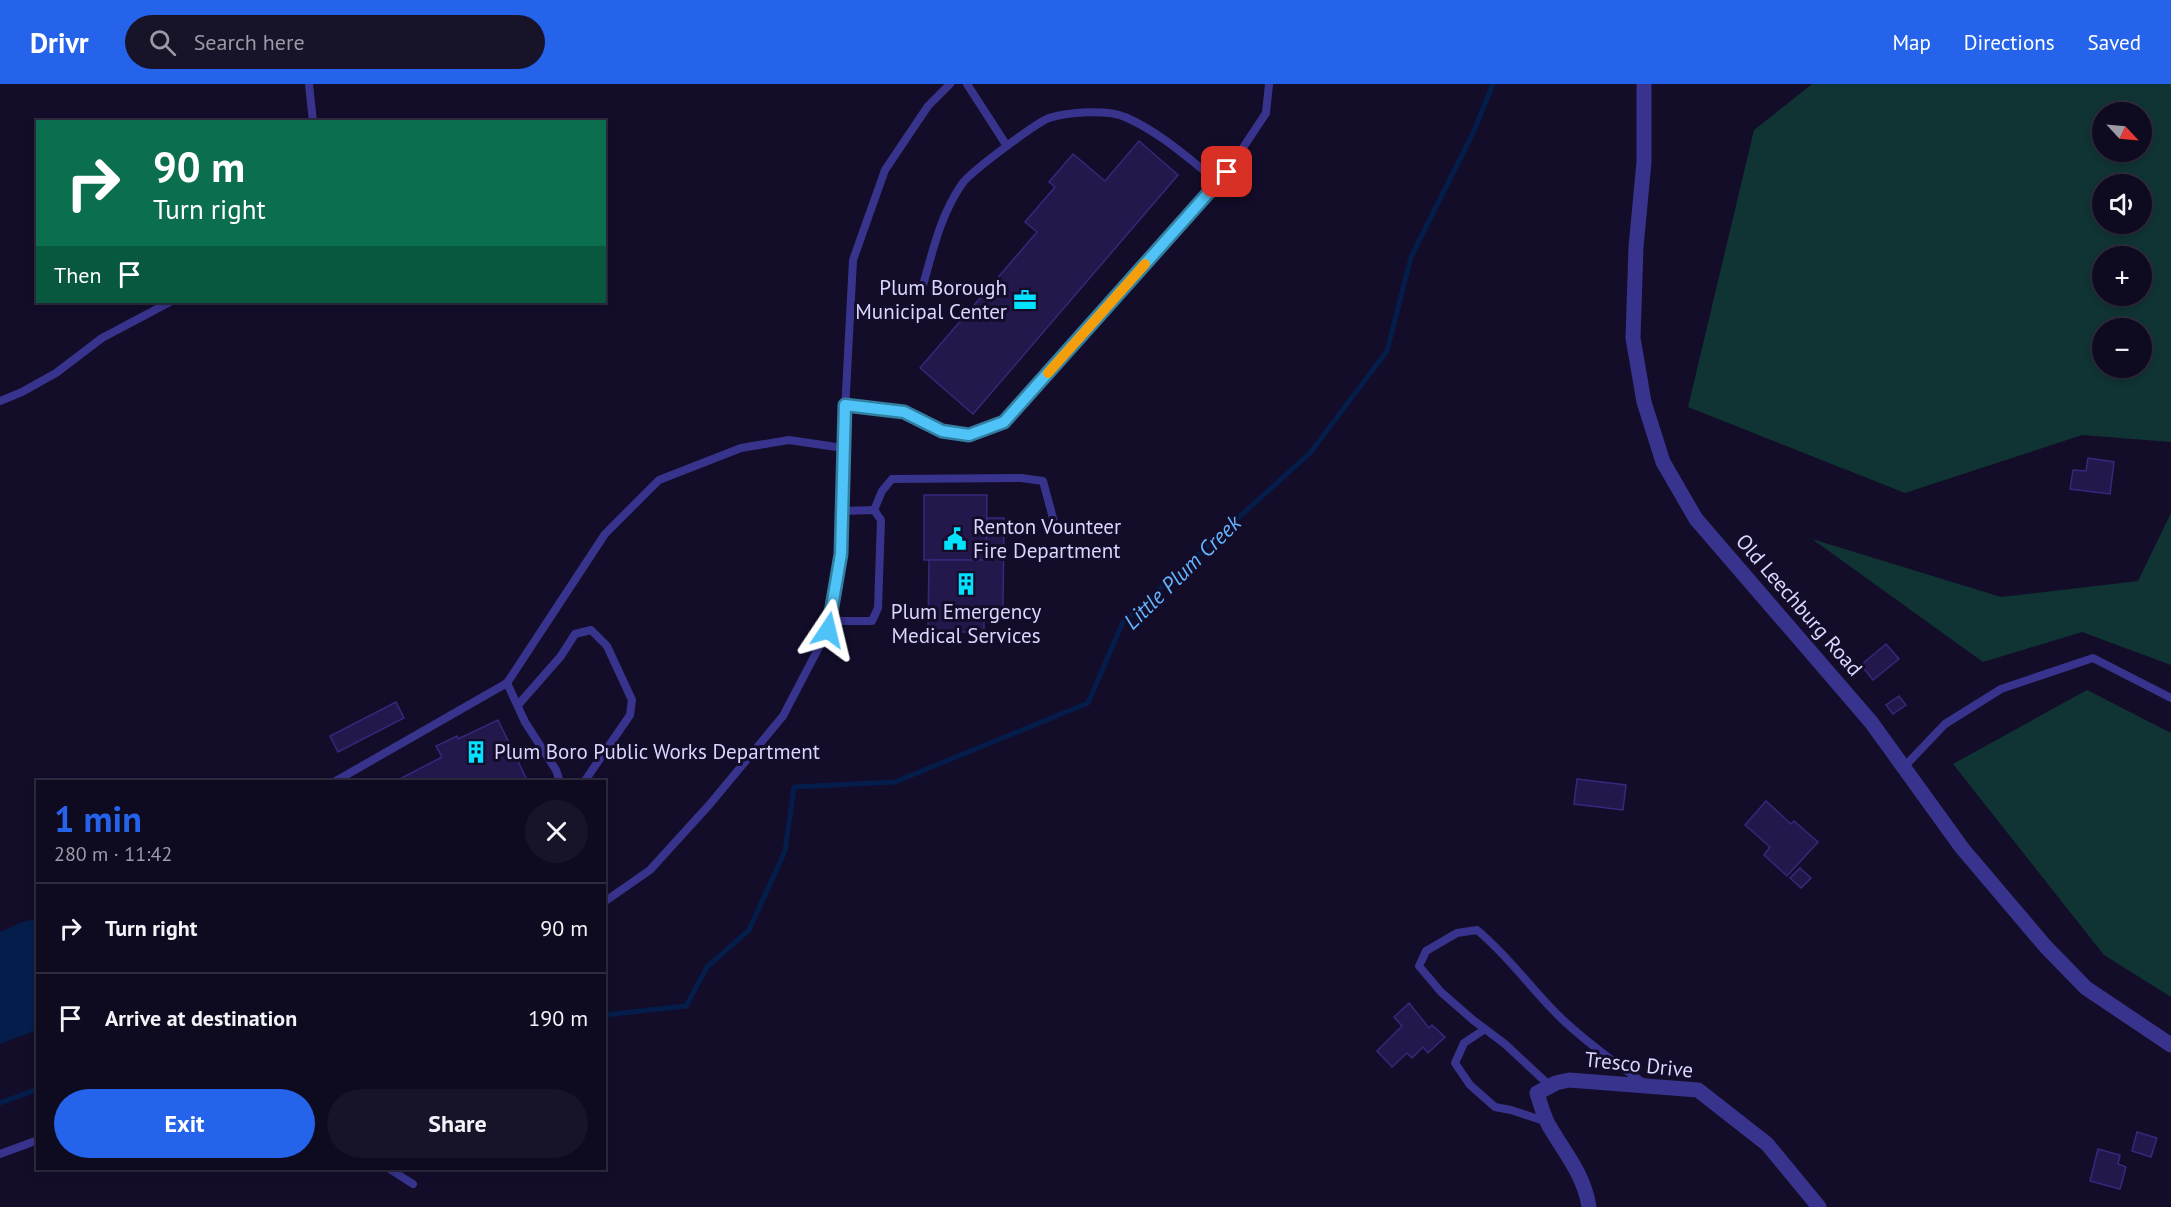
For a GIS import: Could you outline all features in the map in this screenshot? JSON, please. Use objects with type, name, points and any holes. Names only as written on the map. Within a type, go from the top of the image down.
[{"type":"street","name":"Old Leechburg Road","points":[[1644,84],[1644,162],[1636,247],[1634,338],[1644,402],[1663,462],[1696,519],[1871,722],[1962,848],[2046,947],[2086,988],[2171,1045]]},
{"type":"street","name":"Tresco Drive","points":[[1550,1086],[1569,1080],[1645,1084],[1698,1090],[1767,1144],[1819,1207]]},
{"type":"street","points":[[1550,1086],[1537,1093],[1547,1122],[1575,1165],[1586,1190],[1588,1207]]},
{"type":"lane","points":[[309,84],[313,120]]},
{"type":"lane","points":[[606,901],[650,870],[710,804],[783,716],[828,630],[841,554],[843,448],[854,260],[885,170],[928,106],[950,84]]},
{"type":"lane","points":[[967,84],[1007,146]]},
{"type":"lane","points":[[845,405],[904,412],[942,431],[969,435],[1004,422],[1227,172],[1266,113],[1269,84]]},
{"type":"lane","points":[[922,290],[940,226],[963,183],[1007,146],[1048,118],[1099,111],[1124,116],[1163,139],[1218,182]]},
{"type":"lane","points":[[0,401],[56,373],[102,338],[168,303]]},
{"type":"lane","points":[[337,780],[507,682],[605,534],[659,480],[741,448],[789,440],[843,448]]},
{"type":"lane","points":[[874,510],[882,491],[892,479],[1022,478],[1043,481],[1054,522]]},
{"type":"lane","points":[[842,511],[874,510]]},
{"type":"lane","points":[[829,621],[872,621],[878,608],[881,520],[874,510]]},
{"type":"lane","points":[[518,705],[561,656],[575,634],[591,630],[607,646],[632,700],[630,715],[585,780]]},
{"type":"lane","points":[[1904,767],[1945,724],[2001,689],[2093,658],[2171,698]]},
{"type":"lane","points":[[507,682],[525,722],[556,770],[559,780]]},
{"type":"lane","points":[[1550,1086],[1505,1044],[1441,992],[1419,966],[1425,951],[1457,933],[1477,930],[1498,947],[1563,1020],[1608,1058],[1645,1084]]},
{"type":"lane","points":[[1485,1029],[1464,1043],[1455,1063],[1470,1085],[1495,1107],[1547,1122]]},
{"type":"lane","points":[[0,1154],[36,1141]]},
{"type":"lane","points":[[391,1170],[413,1184]]},
{"type":"green space","points":[[1812,84],[2171,84],[2171,442],[2082,435],[1905,493],[1688,407],[1754,130]]},
{"type":"green space","points":[[2171,513],[2171,665],[2082,632],[1983,662],[1812,539],[2001,597],[2138,581]]},
{"type":"green space","points":[[2087,690],[2171,733],[2171,997],[2104,955],[1953,764]]},
{"type":"water","points":[[36,919],[36,1030],[0,1044],[0,932],[22,922]]},
{"type":"building","name":"Plum Borough Municipal Center","points":[[1139,141],[1178,175],[973,414],[920,368],[1037,232],[1025,222],[1055,187],[1049,182],[1073,154],[1105,181]]},
{"type":"building","points":[[2088,458],[2114,462],[2110,494],[2070,489],[2073,470],[2086,471]]},
{"type":"building","name":"Renton Vounteer Fire Department","points":[[924,495],[987,495],[986,560],[924,560]]},
{"type":"building","name":"Plum Emergency Medical Services","points":[[987,518],[1004,518],[1003,608],[984,608],[984,632],[928,632],[929,560],[986,560]]},
{"type":"building","points":[[1886,644],[1899,659],[1873,680],[1861,665]]},
{"type":"building","points":[[1899,696],[1906,705],[1893,714],[1886,705]]},
{"type":"building","points":[[396,702],[404,718],[338,752],[330,736]]},
{"type":"building","name":"Plum Boro Public Works Department","points":[[498,720],[527,780],[398,780],[442,757],[436,746],[457,736],[458,739]]},
{"type":"building","points":[[1577,779],[1626,785],[1623,810],[1574,804]]},
{"type":"building","points":[[1766,801],[1791,824],[1794,821],[1818,842],[1787,876],[1764,855],[1770,847],[1745,825]]},
{"type":"building","points":[[1800,868],[1811,878],[1801,888],[1790,878]]},
{"type":"building","points":[[1409,1003],[1429,1028],[1432,1025],[1445,1037],[1428,1053],[1423,1047],[1412,1058],[1407,1053],[1392,1067],[1377,1051],[1402,1026],[1394,1017]]},
{"type":"building","points":[[2137,1132],[2157,1138],[2151,1157],[2132,1151]]},
{"type":"building","points":[[2098,1149],[2120,1155],[2118,1164],[2126,1167],[2120,1189],[2090,1181]]},
{"type":"waterway","name":"Little Plum Creek","points":[[606,1015],[686,1006],[707,967],[749,930],[785,851],[794,787],[895,782],[1088,703],[1123,622],[1310,453],[1387,351],[1411,257],[1473,133],[1493,84]]},
{"type":"waterway","name":"Little Plum Creek","points":[[0,1103],[36,1090]]},
{"type":"slow traffic","points":[[1048,373],[1145,264]]},
{"type":"place","name":"Plum Borough Municipal Center","points":[[1025,300]]},
{"type":"place","name":"Renton Vounteer Fire Department","points":[[955,539]]},
{"type":"place","name":"Plum Emergency Medical Services","points":[[966,584]]},
{"type":"place","name":"Plum Boro Public Works Department","points":[[476,752]]},
{"type":"route","points":[[828,630],[841,554],[845,405],[904,412],[942,431],[969,435],[1004,422],[1227,172]]}]
